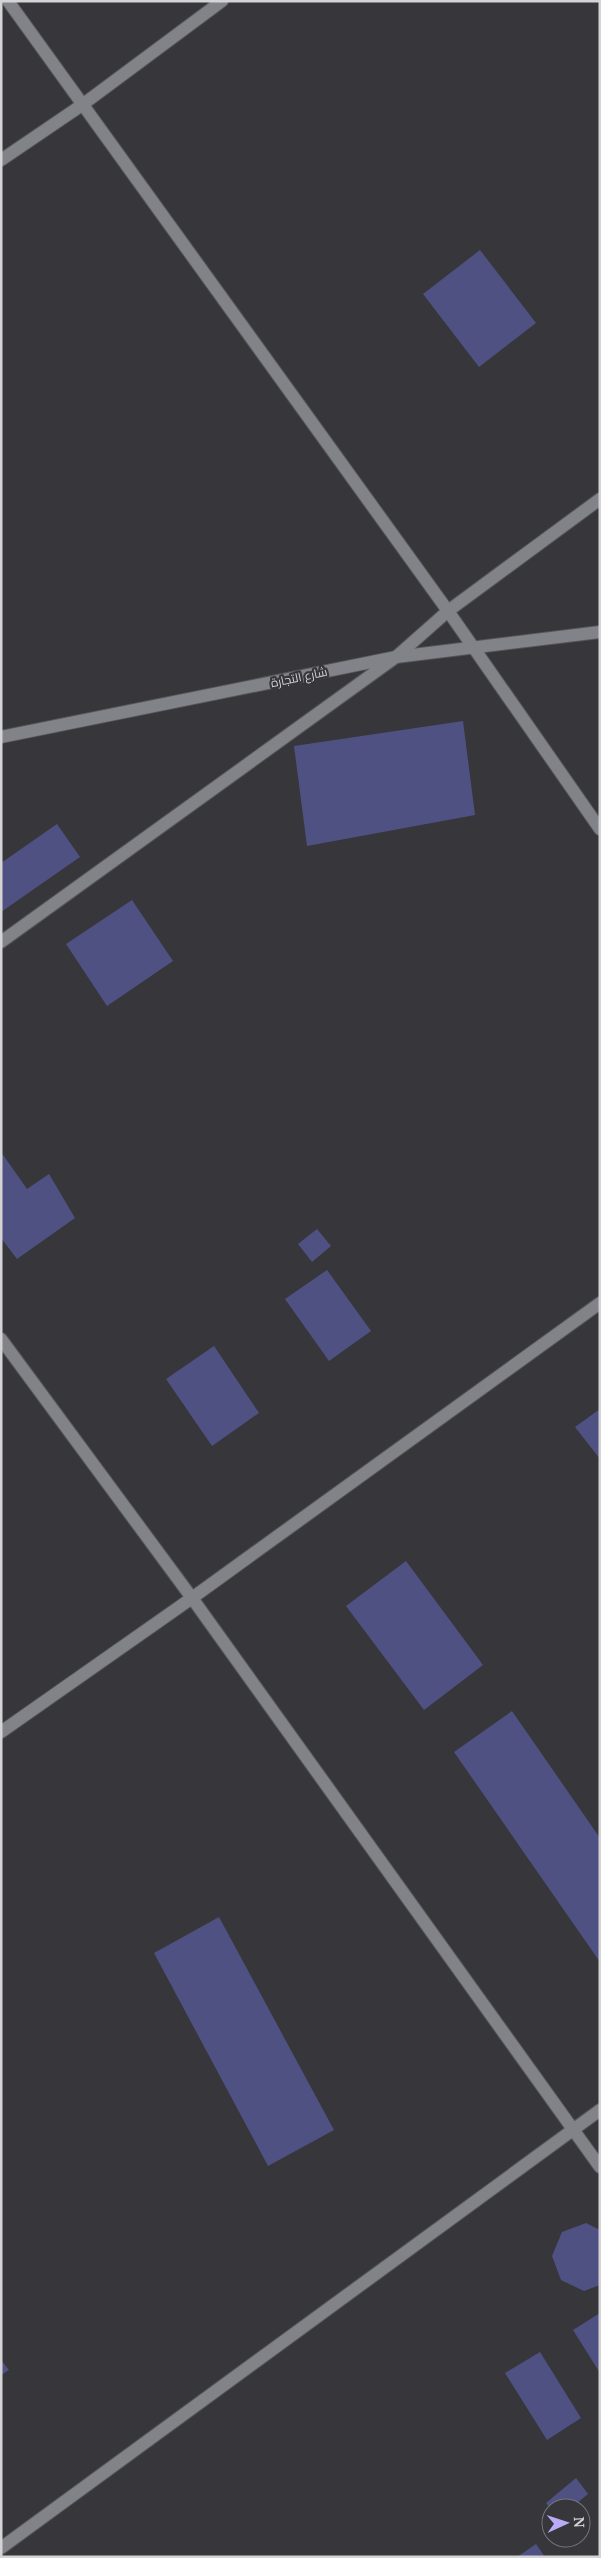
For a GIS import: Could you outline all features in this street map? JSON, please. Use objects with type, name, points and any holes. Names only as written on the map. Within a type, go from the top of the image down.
[{"type":"street","points":[[8,1],[448,611],[600,829]]},
{"type":"street","points":[[1,160],[82,105],[222,1]]},
{"type":"street","points":[[1,942],[396,657],[448,611],[600,499]]},
{"type":"street","name":"شارع التجارة","points":[[1,737],[396,657],[600,632]]},
{"type":"street","points":[[1,1732],[192,1598],[600,1303]]},
{"type":"street","points":[[1,1339],[192,1598],[600,2167]]},
{"type":"street","points":[[1,2548],[600,2110]]},
{"type":"building","points":[[480,250],[536,323],[479,367],[423,294]]},
{"type":"building","points":[[463,721],[475,815],[307,846],[294,746]]},
{"type":"building","points":[[57,824],[80,857],[1,912],[1,863]]},
{"type":"building","points":[[132,900],[173,961],[107,1006],[66,944]]},
{"type":"building","points":[[1,1152],[27,1189],[49,1174],[75,1218],[17,1259],[1,1238]]},
{"type":"building","points":[[317,1229],[331,1246],[312,1262],[298,1244]]},
{"type":"building","points":[[327,1270],[371,1331],[329,1361],[285,1299]]},
{"type":"building","points":[[214,1346],[259,1413],[212,1446],[166,1379]]},
{"type":"building","points":[[600,1409],[600,1459],[575,1427]]},
{"type":"building","points":[[406,1561],[483,1665],[424,1710],[346,1606]]},
{"type":"building","points":[[512,1711],[600,1838],[600,1962],[454,1752]]},
{"type":"building","points":[[219,1917],[334,2130],[268,2166],[154,1953]]},
{"type":"building","points":[[586,2223],[600,2230],[600,2285],[584,2291],[561,2280],[552,2256],[562,2232]]},
{"type":"building","points":[[600,2313],[600,2373],[573,2330]]},
{"type":"building","points":[[540,2352],[581,2418],[547,2440],[505,2373]]},
{"type":"building","points":[[1,2360],[9,2370],[1,2375]]},
{"type":"building","points":[[576,2478],[588,2494],[583,2498],[552,2498]]},
{"type":"building","points":[[536,2544],[545,2557],[517,2557]]}]
